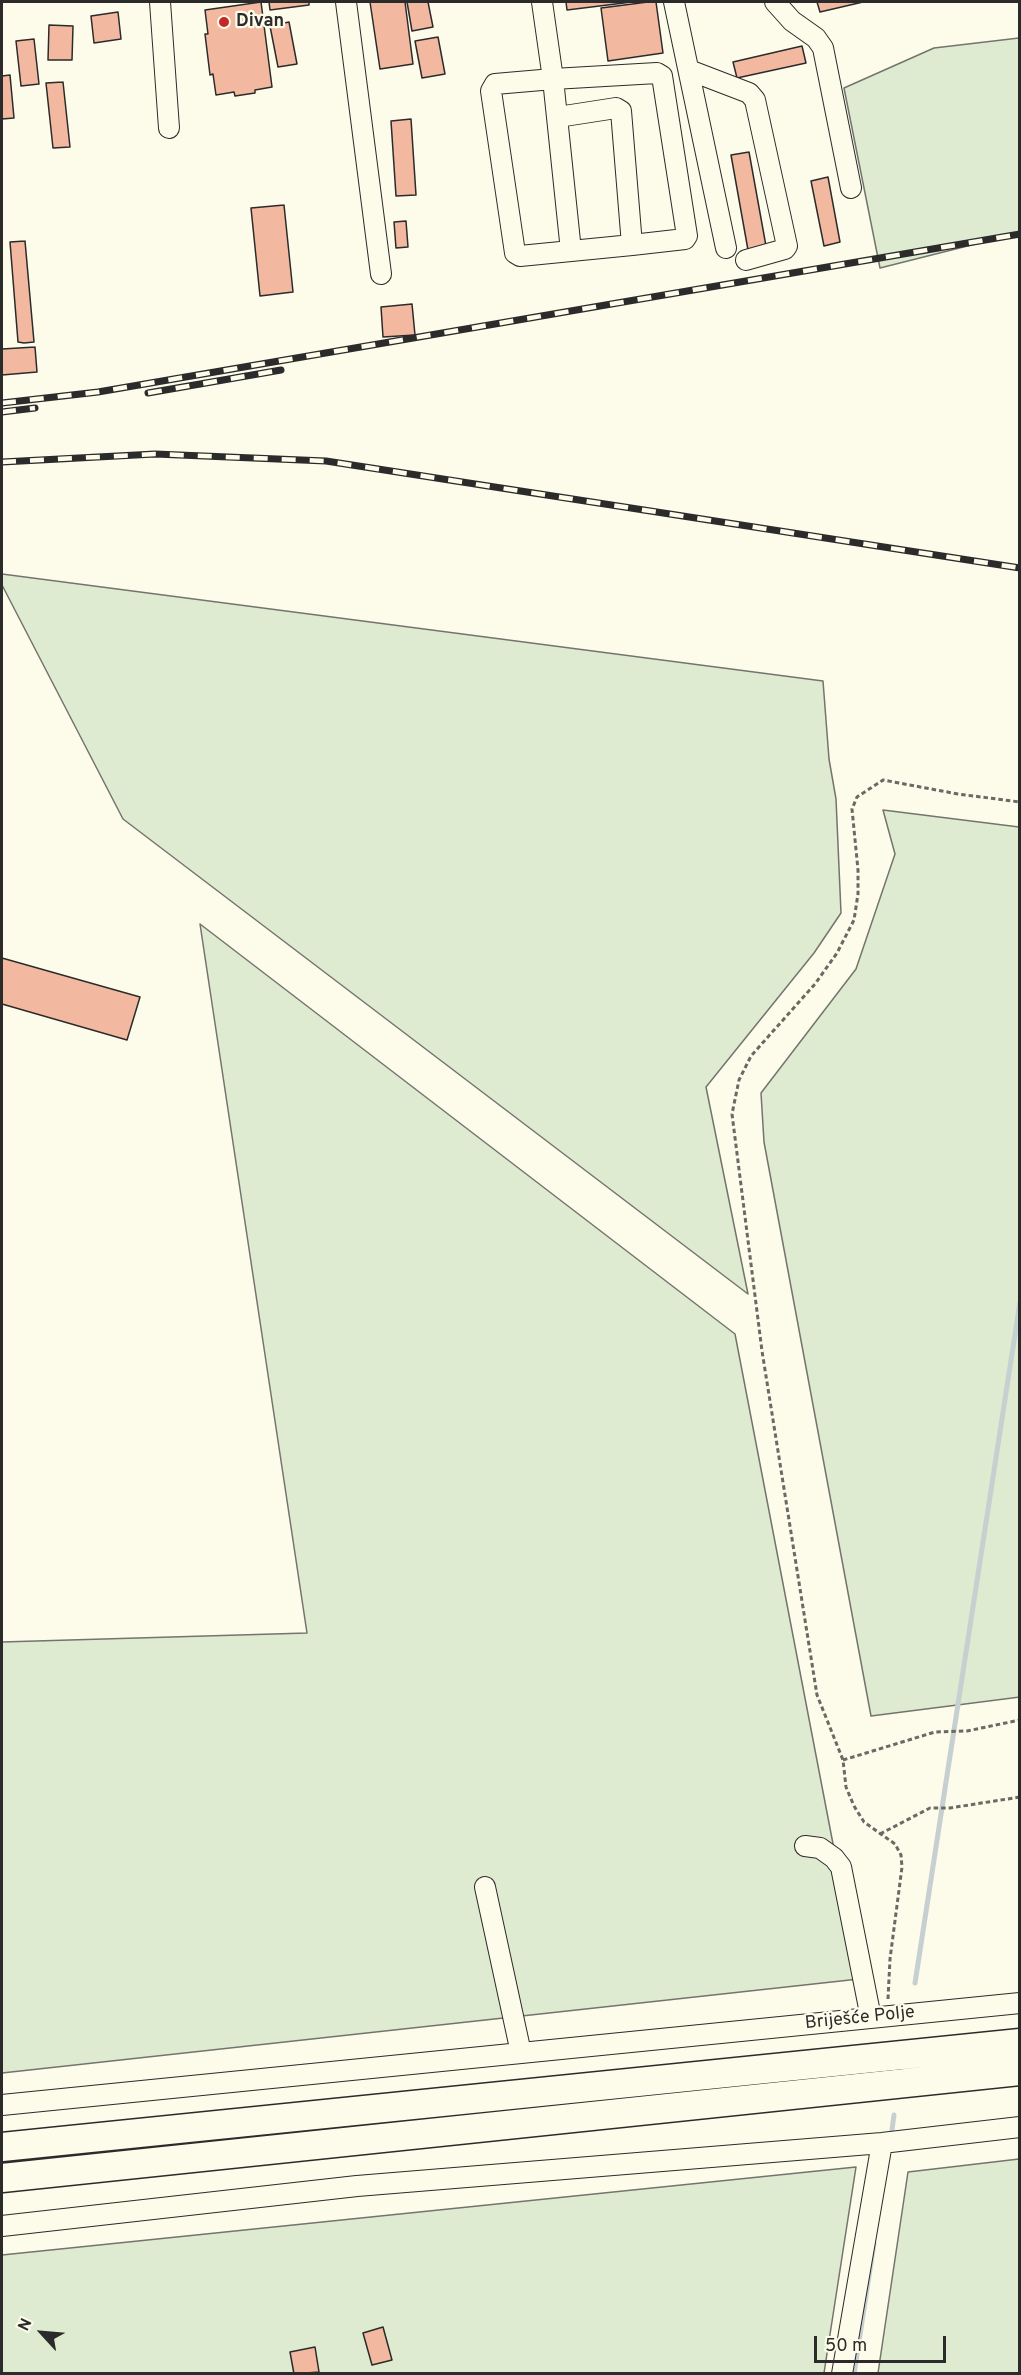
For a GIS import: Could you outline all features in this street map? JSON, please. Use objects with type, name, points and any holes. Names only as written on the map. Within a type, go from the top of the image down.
[{"type":"highway","points":[[2,2147],[1020,2043]]},
{"type":"highway","points":[[2,2178],[1020,2072]]},
{"type":"street","points":[[160,2],[169,128]]},
{"type":"street","points":[[346,2],[381,274]]},
{"type":"street","points":[[542,2],[558,117],[571,251]]},
{"type":"street","points":[[674,2],[726,248]]},
{"type":"street","points":[[775,2],[792,21],[816,38],[823,48],[851,188]]},
{"type":"street","points":[[688,70],[749,93],[755,100],[787,246],[785,249],[746,260]]},
{"type":"street","points":[[657,73],[662,76],[687,236],[685,239],[520,256],[515,253],[491,91],[495,84],[553,79],[657,73]]},
{"type":"street","points":[[558,117],[616,108],[621,111],[632,245]]},
{"type":"street","points":[[805,1846],[813,1845],[820,1848],[834,1858],[841,1867],[879,2018]]},
{"type":"street","points":[[485,1887],[521,2053]]},
{"type":"street","name":"Briješće Polje","points":[[2,2105],[1020,2003]]},
{"type":"street","points":[[2,2226],[357,2186],[882,2143],[1020,2127]]},
{"type":"street","points":[[842,2373],[882,2143]]},
{"type":"path","points":[[879,2018],[890,1959],[902,1867],[901,1855],[894,1844],[864,1822],[854,1806],[846,1787],[843,1760],[817,1695],[762,1351],[732,1114],[740,1080],[751,1056],[815,984],[837,953],[854,920],[858,886],[852,809],[857,797],[884,780],[958,794],[1020,802]]},
{"type":"path","points":[[843,1760],[935,1732],[967,1731],[1020,1720]]},
{"type":"path","points":[[880,1834],[930,1808],[950,1808],[1020,1797]]},
{"type":"green space","points":[[1019,38],[1019,233],[880,268],[844,88],[934,48]]},
{"type":"green space","points":[[2,574],[823,681],[829,759],[836,799],[841,913],[814,953],[706,1087],[748,1294],[123,819],[2,585]]},
{"type":"green space","points":[[883,810],[1019,827],[1020,1697],[871,1716],[764,1142],[761,1093],[856,969],[895,854]]},
{"type":"green space","points":[[200,924],[735,1334],[859,1979],[2,2073],[2,1642],[307,1633]]},
{"type":"green space","points":[[1019,2159],[1019,2373],[878,2373],[908,2172]]},
{"type":"green space","points":[[856,2167],[824,2373],[2,2373],[2,2255]]},
{"type":"building","points":[[261,2],[272,87],[255,90],[255,93],[235,96],[234,92],[216,95],[213,74],[210,75],[205,34],[208,34],[205,10]]},
{"type":"building","points":[[269,2],[309,2],[309,5],[270,10]]},
{"type":"building","points":[[370,2],[405,2],[413,64],[380,69]]},
{"type":"building","points":[[407,2],[428,2],[433,27],[412,31]]},
{"type":"building","points":[[566,2],[632,2],[567,10]]},
{"type":"building","points":[[656,2],[663,53],[608,61],[601,8]]},
{"type":"building","points":[[817,2],[863,2],[820,12]]},
{"type":"building","points":[[118,12],[121,39],[94,43],[91,16]]},
{"type":"building","points":[[289,22],[297,64],[278,67],[270,26]]},
{"type":"building","points":[[49,25],[73,26],[72,60],[48,60]]},
{"type":"building","points":[[438,37],[445,74],[422,78],[415,41]]},
{"type":"building","points":[[34,39],[39,84],[21,86],[16,41]]},
{"type":"building","points":[[802,46],[806,63],[737,78],[733,62]]},
{"type":"building","points":[[10,75],[14,118],[2,119],[2,76]]},
{"type":"building","points":[[63,82],[70,147],[53,148],[46,83]]},
{"type":"building","points":[[411,119],[416,195],[396,196],[391,121]]},
{"type":"building","points":[[749,152],[766,246],[748,250],[731,155]]},
{"type":"building","points":[[828,177],[840,242],[824,246],[811,181]]},
{"type":"building","points":[[284,205],[293,292],[260,296],[251,208]]},
{"type":"building","points":[[406,221],[408,247],[396,248],[394,222]]},
{"type":"building","points":[[25,241],[34,342],[24,343],[18,342],[10,242]]},
{"type":"building","points":[[412,304],[415,335],[383,337],[381,307]]},
{"type":"building","points":[[35,347],[37,372],[2,375],[2,349]]},
{"type":"building","points":[[2,958],[140,997],[127,1040],[2,1004]]},
{"type":"building","points":[[383,2327],[392,2360],[372,2365],[363,2333]]},
{"type":"building","points":[[315,2347],[319,2372],[294,2374],[290,2352]]},
{"type":"waterway","points":[[915,1983],[1020,1302]]},
{"type":"waterway","points":[[892,2130],[894,2115]]},
{"type":"waterway","points":[[854,2374],[874,2243]]},
{"type":"railway","points":[[2,403],[98,392],[1020,234]]},
{"type":"railway","points":[[148,393],[281,370]]},
{"type":"railway","points":[[2,412],[35,408]]},
{"type":"railway","points":[[2,462],[155,454],[326,461],[1020,568]]},
{"type":"place","name":"Divan","points":[[224,22]]}]
